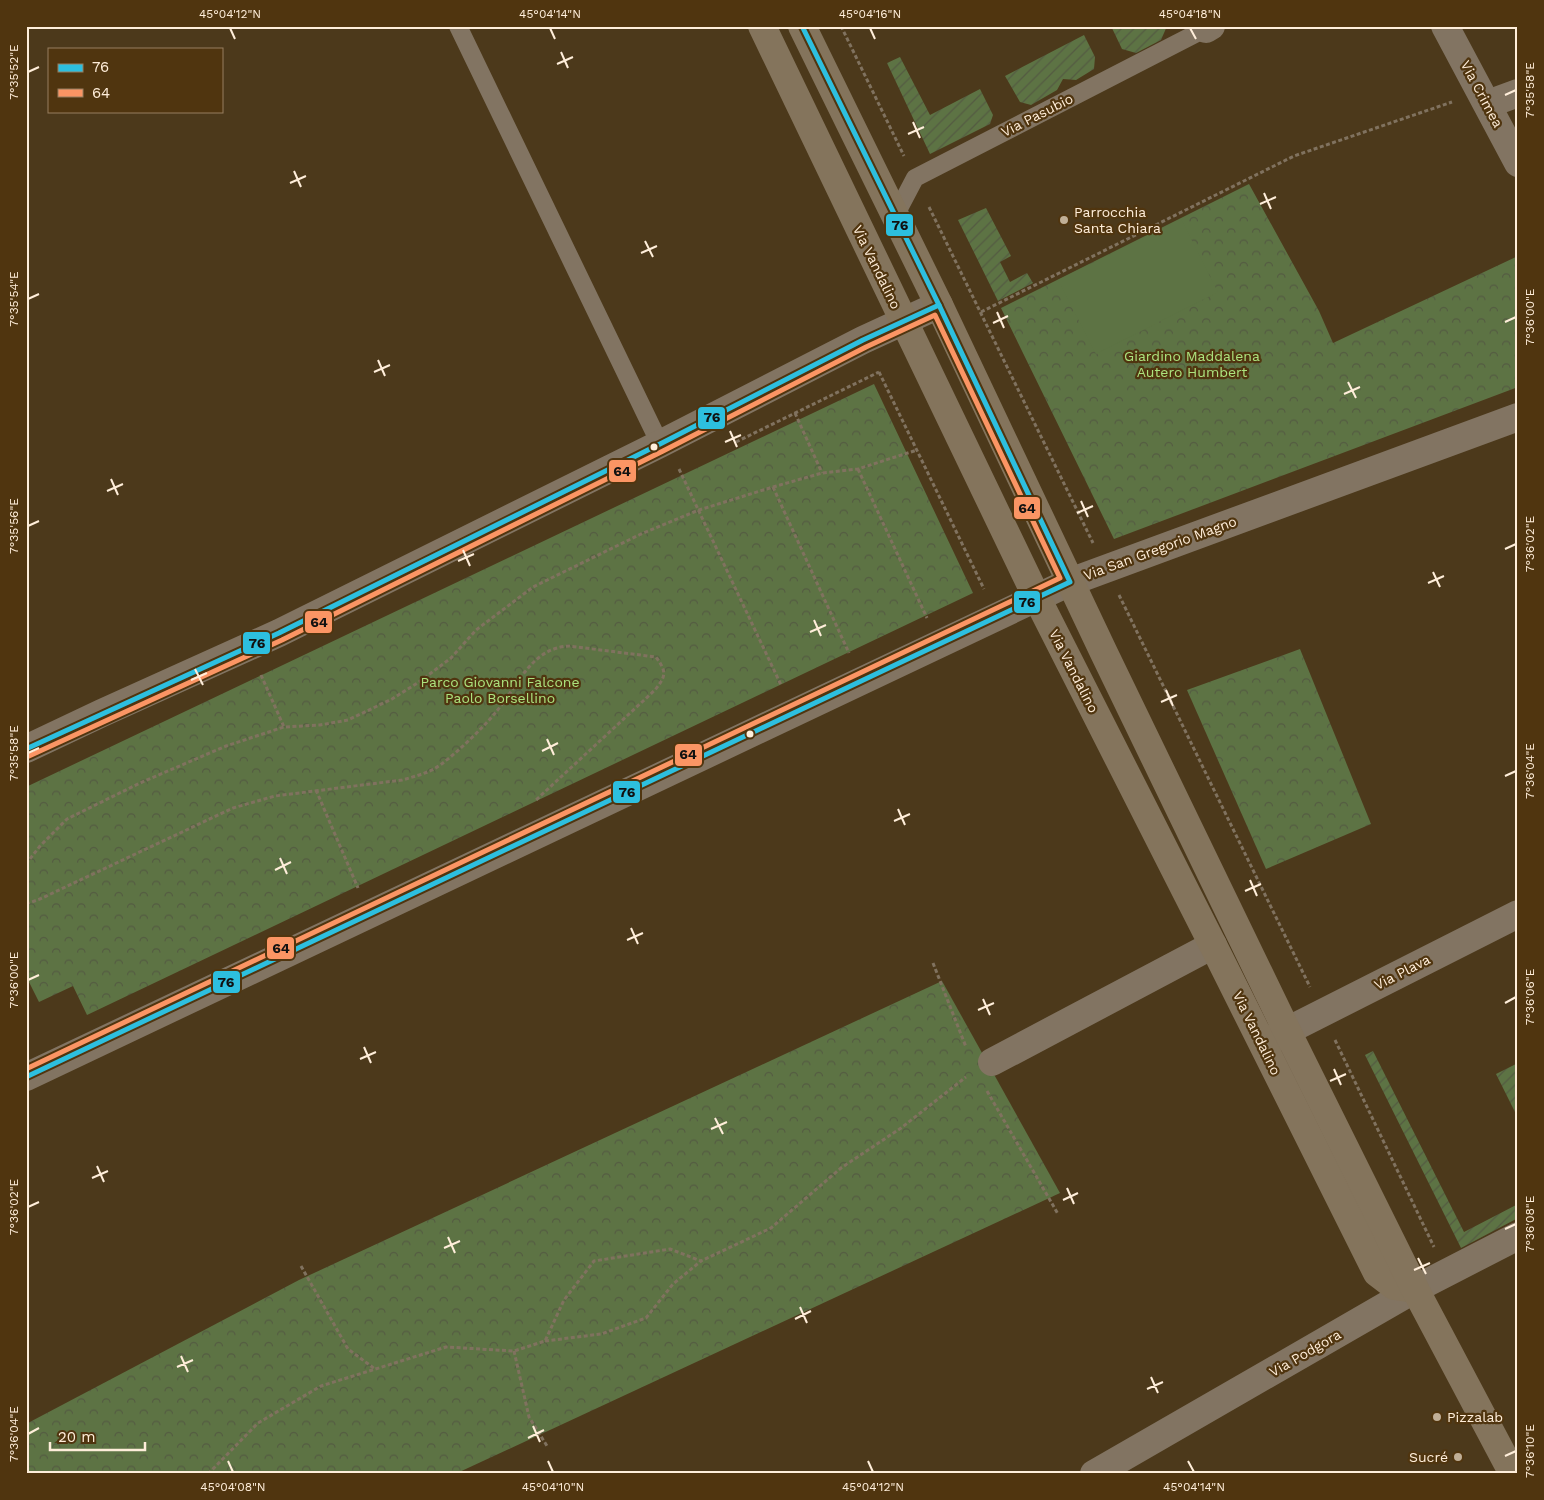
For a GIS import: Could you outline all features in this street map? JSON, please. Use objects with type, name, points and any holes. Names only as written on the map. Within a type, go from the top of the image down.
[{"type":"street","name":"Via Vandalino","points":[[762,26],[1037,598],[1377,1274],[1394,1286],[1415,1289]]},
{"type":"street","name":"Via Vandalino","points":[[802,26],[1286,1029],[1415,1289],[1513,1474]]},
{"type":"street","name":"Via Crimea","points":[[1445,26],[1518,163]]},
{"type":"street","points":[[1484,98],[1518,93]]},
{"type":"street","points":[[26,749],[279,634],[903,321],[943,315]]},
{"type":"street","name":"Via San Gregorio Magno","points":[[26,1077],[1070,582],[1518,417]]},
{"type":"street","name":"Via Plava","points":[[1262,1043],[1286,1029],[1518,914]]},
{"type":"street","points":[[992,1062],[1213,945]]},
{"type":"street","name":"Via Podgora","points":[[1094,1474],[1415,1289],[1518,1236]]},
{"type":"lane","points":[[458,26],[660,444]]},
{"type":"lane","name":"Via Pasubio","points":[[915,178],[1205,29]]},
{"type":"lane","points":[[895,216],[915,178]]},
{"type":"path","points":[[841,26],[982,312],[1447,1273]]},
{"type":"path","points":[[943,315],[982,312],[1294,156],[1484,98]]},
{"type":"path","points":[[863,340],[998,616]]},
{"type":"path","points":[[796,413],[822,473]]},
{"type":"path","points":[[26,864],[40,846],[67,818],[140,783],[226,746],[284,727],[320,725],[348,720],[392,699],[451,658],[476,630],[533,587],[641,534],[699,510],[773,487],[822,473],[858,469],[917,450]]},
{"type":"path","points":[[679,469],[784,692]]},
{"type":"path","points":[[858,469],[930,623]]},
{"type":"path","points":[[773,487],[853,660]]},
{"type":"path","points":[[26,904],[40,900],[233,808],[275,796],[402,780],[434,768],[451,756],[494,715],[530,664],[556,646],[656,657],[664,667],[663,680],[655,690],[531,804]]},
{"type":"path","points":[[258,668],[284,727]]},
{"type":"path","points":[[316,790],[370,914]]},
{"type":"path","points":[[208,1474],[258,1423],[321,1386],[446,1347],[514,1351],[545,1341],[601,1334],[646,1318],[673,1284],[701,1261],[771,1228],[841,1168],[902,1128],[964,1078],[992,1062]]},
{"type":"path","points":[[545,1341],[564,1300],[594,1260],[670,1249],[701,1261]]},
{"type":"path","points":[[301,1266],[348,1349],[374,1369]]},
{"type":"path","points":[[514,1351],[529,1417],[548,1446]]},
{"type":"green space","points":[[1111,26],[1167,26],[1161,40],[1136,53],[1122,49]]},
{"type":"green space","points":[[1084,35],[1095,57],[1094,69],[1076,80],[1063,79],[1057,90],[1031,105],[1020,102],[1005,76]]},
{"type":"green space","points":[[900,57],[930,115],[980,89],[993,115],[990,124],[930,154],[887,63]]},
{"type":"green space","name":"Giardino Maddalena Autero Humbert","points":[[1249,184],[1319,311],[1333,343],[1518,256],[1518,387],[1114,539],[1001,308]]},
{"type":"green space","points":[[986,208],[1011,256],[1000,262],[1010,282],[1027,273],[1033,283],[998,301],[958,220]]},
{"type":"green space","points":[[1181,219],[1218,292],[1096,354],[1058,280]]},
{"type":"green space","name":"Parco Giovanni Falcone Paolo Borsellino","points":[[874,384],[973,593],[87,1015],[73,986],[39,1002],[26,976],[26,787]]},
{"type":"green space","points":[[1300,649],[1371,824],[1266,869],[1187,690]]},
{"type":"green space","points":[[942,981],[1060,1193],[455,1474],[26,1474],[26,1424],[299,1280]]},
{"type":"green space","points":[[1373,1051],[1464,1232],[1518,1204],[1518,1218],[1461,1248],[1365,1055]]},
{"type":"green space","points":[[1518,1063],[1518,1118],[1496,1074]]},
{"type":"transit line","name":"76","points":[[26,1077],[1070,582],[939,305],[802,26]]},
{"type":"transit line","name":"76","points":[[26,749],[279,633],[660,444],[863,340],[939,305]]},
{"type":"transit line","name":"64","points":[[26,1069],[1060,578],[935,315],[866,347],[663,451],[282,640],[29,756]]},
{"type":"place","name":"Parrocchia Santa Chiara","points":[[1064,220]]},
{"type":"place","name":"Pizzalab","points":[[1437,1417]]},
{"type":"place","name":"Sucré","points":[[1458,1457]]}]
